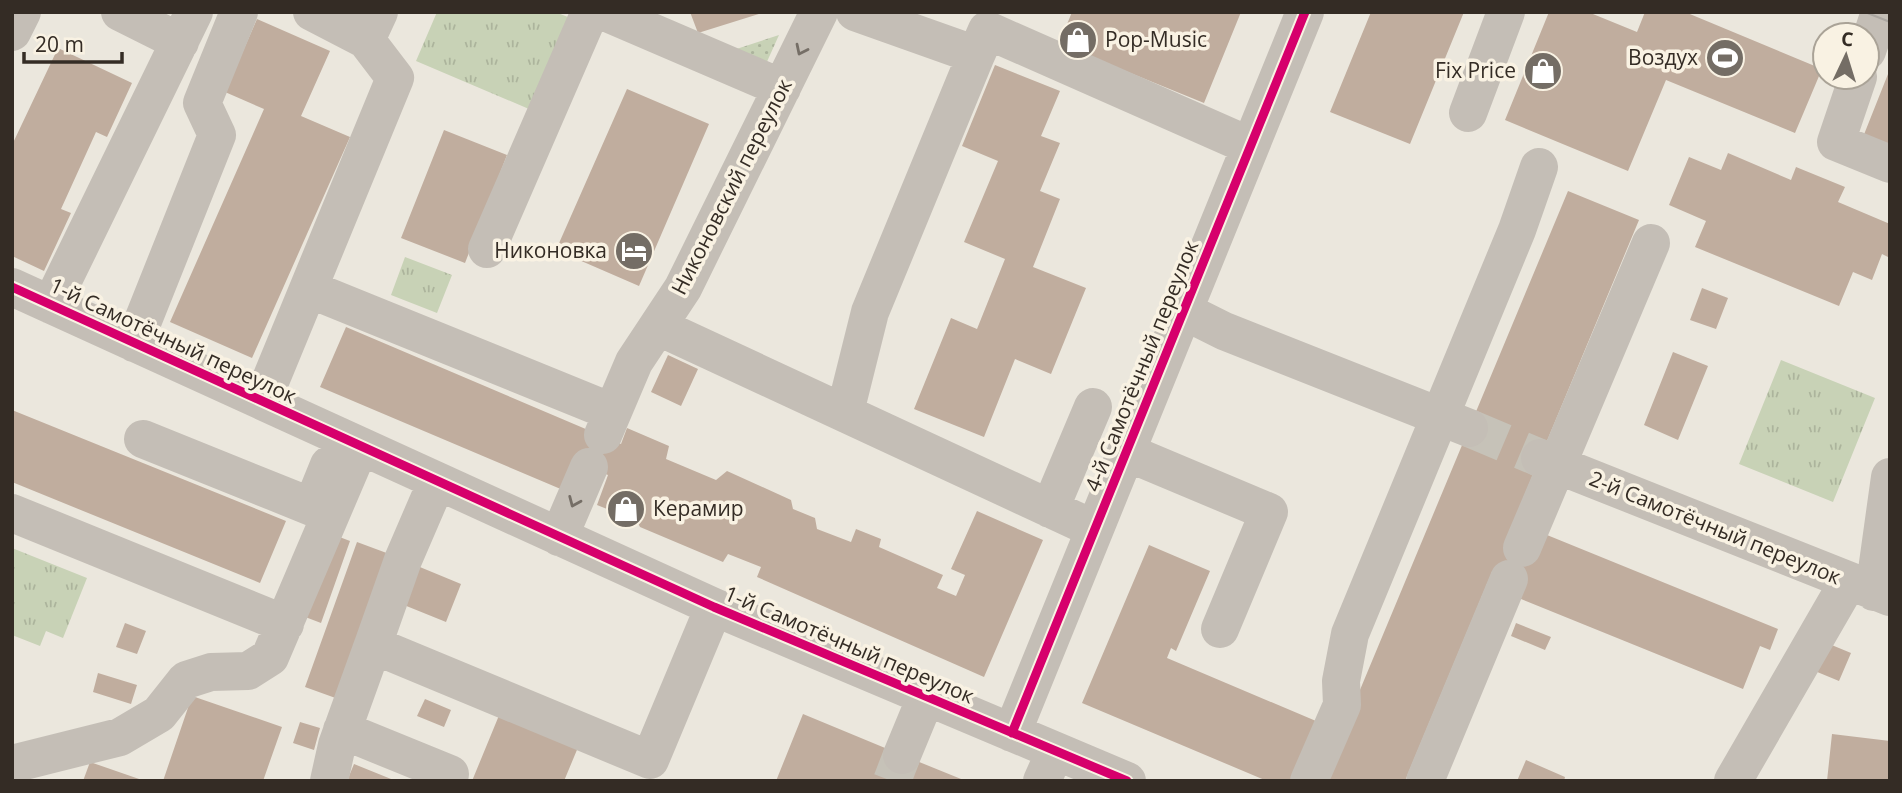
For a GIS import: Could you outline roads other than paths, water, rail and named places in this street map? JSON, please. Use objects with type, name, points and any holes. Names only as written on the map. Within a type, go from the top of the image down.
[{"type":"street","points":[[12,32],[22,12]]},
{"type":"street","points":[[51,305],[187,27],[120,12]]},
{"type":"street","points":[[134,343],[217,135],[202,103],[239,12]]},
{"type":"street","points":[[262,401],[395,78],[372,26],[312,12]]},
{"type":"street","points":[[488,249],[590,12]]},
{"type":"street","points":[[605,12],[782,88]]},
{"type":"street","name":"Никоновский переулок","points":[[559,537],[634,362],[683,288],[819,12]]},
{"type":"street","points":[[855,12],[976,55]]},
{"type":"street","name":"4-й Самотёчный переулок","points":[[1012,733],[1305,12]]},
{"type":"street","points":[[1468,113],[1507,12]]},
{"type":"street","points":[[1882,12],[1890,15]]},
{"type":"street","points":[[845,412],[870,312],[987,30],[1250,146]]},
{"type":"street","points":[[1853,91],[1836,142],[1890,164]]},
{"type":"street","points":[[1309,781],[1342,705],[1341,681],[1350,634],[1454,422],[1539,167]]},
{"type":"street","points":[[1425,781],[1516,564],[1549,461],[1651,243]]},
{"type":"street","name":"1-й Самотёчный переулок","points":[[12,287],[714,607],[1012,733],[1049,766],[1127,781]]},
{"type":"street","points":[[309,289],[601,438]]},
{"type":"street","points":[[1184,311],[1224,331],[1454,422]]},
{"type":"street","points":[[674,334],[1094,529]]},
{"type":"street","points":[[1050,509],[1093,407]]},
{"type":"street","points":[[143,439],[312,507],[340,437]]},
{"type":"street","points":[[24,768],[120,737],[159,714],[186,680],[211,672],[248,671],[270,657],[285,624],[340,437]]},
{"type":"street","points":[[1126,452],[1269,512],[1220,629]]},
{"type":"street","name":"2-й Самотёчный переулок","points":[[1549,461],[1871,590]]},
{"type":"street","points":[[1733,781],[1871,590],[1890,477]]},
{"type":"street","points":[[329,781],[342,730],[403,560],[438,481]]},
{"type":"street","points":[[12,513],[285,624]]},
{"type":"street","points":[[373,645],[650,760],[714,607]]},
{"type":"street","points":[[902,755],[926,697]]},
{"type":"street","points":[[342,730],[450,774]]},
{"type":"tunnel","points":[[1469,428],[1540,458]]},
{"type":"tunnel","points":[[892,781],[902,755]]},
{"type":"tram line","points":[[1865,12],[1890,22]]},
{"type":"place","name":"Pop-Music","points":[[1078,40]]},
{"type":"place","name":"Воздух","points":[[1725,58]]},
{"type":"place","name":"Fix Price","points":[[1543,71]]},
{"type":"place","name":"Никоновка","points":[[634,251]]},
{"type":"place","name":"Керамир","points":[[626,509]]}]
